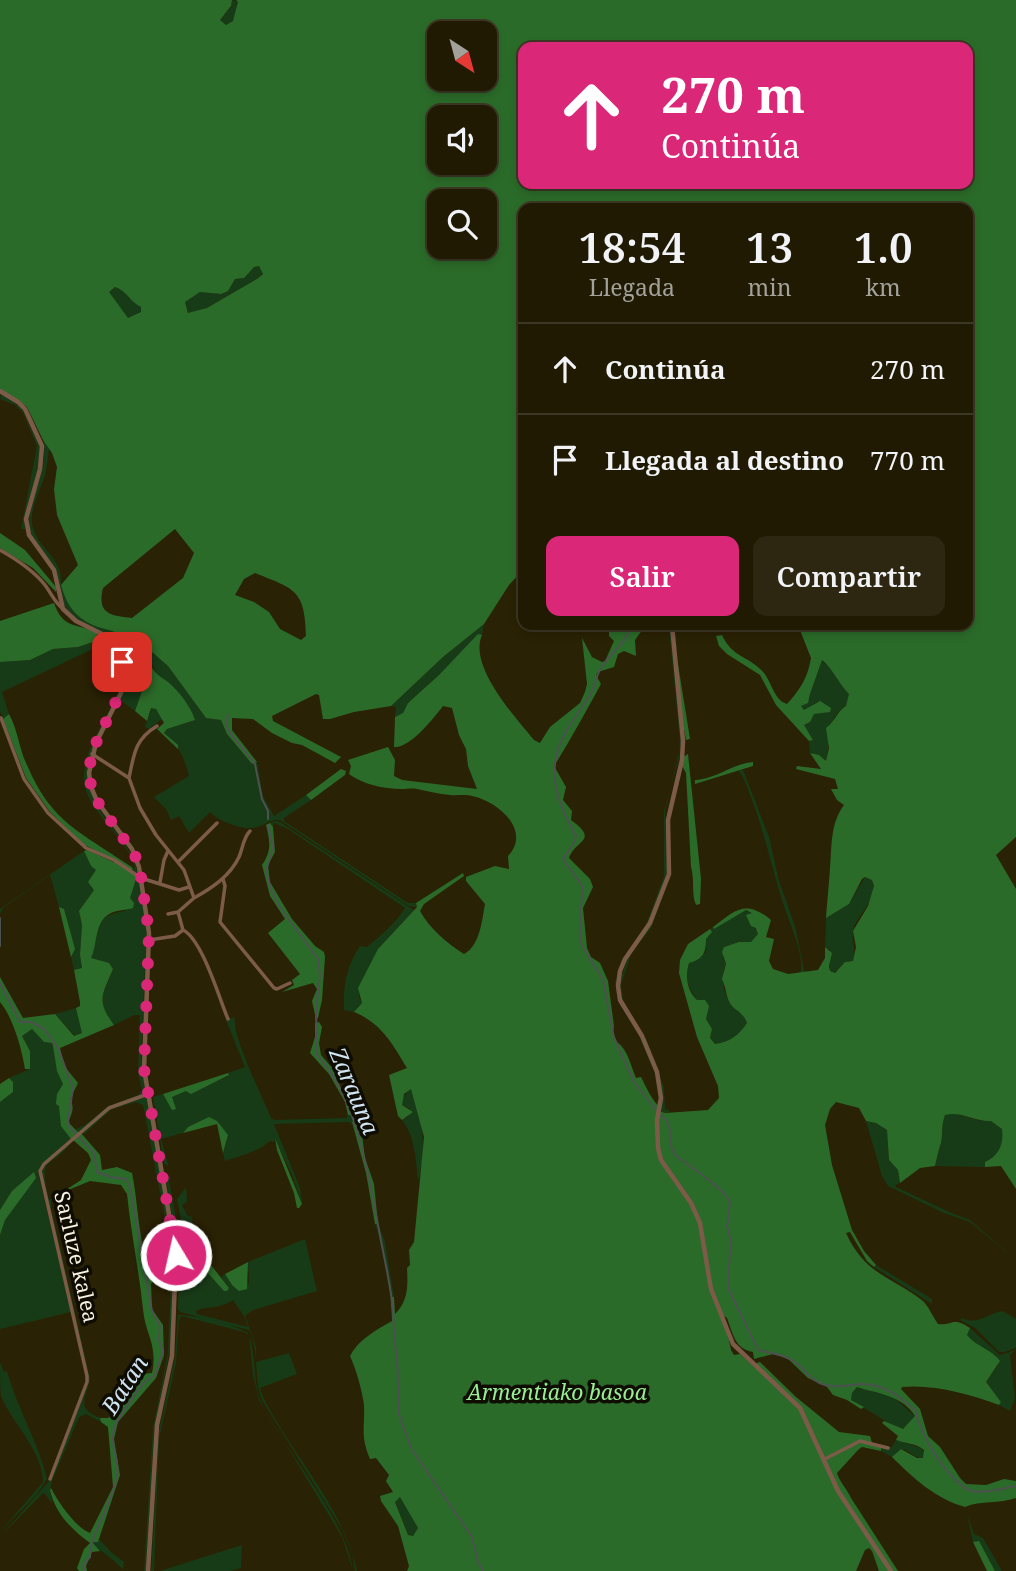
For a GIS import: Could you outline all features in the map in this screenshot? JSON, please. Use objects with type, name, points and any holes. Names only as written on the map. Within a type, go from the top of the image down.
[{"type":"street","points":[[0,391],[25,409],[41,440],[42,457],[26,525],[31,540],[54,570],[63,609]]},
{"type":"street","points":[[0,551],[29,570],[47,587],[55,602],[76,621],[110,638],[124,666],[125,681],[92,754],[89,772],[93,794],[132,849],[141,877],[149,940],[143,1051],[173,1232],[176,1282],[172,1356],[156,1438],[148,1571]]},
{"type":"street","points":[[672,630],[683,741],[682,760],[668,820],[669,874],[650,923],[625,959],[620,971],[620,1000],[639,1030],[657,1072],[661,1098],[657,1119],[661,1160],[691,1203],[700,1223],[711,1289],[733,1344],[800,1408],[838,1491],[891,1571]]},
{"type":"street","points":[[1,718],[24,779],[48,813],[86,848],[114,860],[141,877],[179,890],[189,887]]},
{"type":"street","points":[[158,726],[146,733],[135,747],[129,778],[140,808],[156,835],[184,870],[194,898]]},
{"type":"street","points":[[92,754],[129,778]]},
{"type":"street","points":[[178,862],[217,823]]},
{"type":"street","points":[[168,914],[178,912],[223,879],[239,857],[246,834],[250,831]]},
{"type":"street","points":[[160,882],[163,860],[168,851]]},
{"type":"street","points":[[223,879],[225,886],[220,922],[274,988],[288,986],[290,983]]},
{"type":"street","points":[[178,912],[183,930],[198,946],[228,1020]]},
{"type":"street","points":[[148,918],[155,917]]},
{"type":"street","points":[[149,940],[175,936],[183,930]]},
{"type":"street","name":"Sarluze kalea","points":[[50,1479],[87,1376],[40,1171],[44,1164],[109,1108],[148,1094]]},
{"type":"street","points":[[823,1460],[860,1441],[888,1448]]},
{"type":"green space","name":"Armentiako basoa","points":[[0,0],[232,0],[231,6],[220,20],[226,25],[233,21],[238,2],[236,0],[1016,0],[1016,837],[996,855],[1016,889],[1016,1189],[1001,1166],[985,1167],[985,1162],[1000,1149],[1002,1140],[1002,1129],[991,1121],[957,1114],[945,1115],[935,1166],[920,1168],[900,1183],[898,1170],[889,1160],[887,1130],[876,1123],[866,1121],[859,1108],[836,1102],[830,1109],[825,1125],[832,1165],[852,1230],[876,1265],[874,1267],[867,1261],[850,1232],[846,1233],[853,1247],[870,1266],[923,1301],[938,1324],[964,1324],[970,1328],[967,1335],[1000,1361],[986,1382],[1001,1402],[999,1405],[939,1388],[914,1386],[901,1389],[920,1409],[928,1436],[940,1447],[966,1484],[986,1485],[1004,1479],[1016,1481],[1016,1498],[965,1507],[935,1493],[892,1457],[901,1449],[917,1458],[923,1458],[924,1450],[896,1440],[898,1436],[882,1423],[884,1421],[903,1429],[915,1416],[910,1409],[889,1396],[857,1387],[851,1400],[864,1407],[861,1409],[808,1378],[786,1357],[773,1354],[754,1359],[753,1352],[738,1344],[724,1316],[734,1355],[740,1354],[755,1368],[760,1362],[796,1397],[839,1432],[870,1436],[873,1446],[881,1446],[881,1451],[862,1447],[837,1473],[898,1571],[879,1571],[869,1548],[865,1550],[856,1571],[407,1571],[409,1566],[398,1526],[380,1496],[393,1492],[386,1481],[389,1475],[376,1458],[370,1459],[365,1444],[363,1399],[350,1356],[363,1340],[392,1321],[391,1297],[394,1297],[395,1314],[405,1299],[407,1268],[410,1265],[409,1250],[414,1242],[424,1137],[411,1089],[404,1094],[402,1105],[413,1112],[402,1120],[398,1116],[389,1075],[407,1068],[379,1028],[354,1012],[362,1003],[358,988],[378,949],[417,907],[416,903],[463,873],[464,876],[424,904],[420,911],[434,929],[452,945],[464,954],[469,950],[479,932],[485,904],[466,881],[466,877],[495,866],[509,869],[508,856],[516,837],[509,818],[482,799],[469,795],[394,789],[360,781],[349,774],[351,766],[348,760],[388,747],[395,760],[394,776],[402,780],[477,789],[452,708],[443,706],[414,738],[394,747],[395,717],[403,713],[408,703],[478,634],[482,635],[479,648],[482,661],[496,691],[516,719],[534,740],[540,743],[550,727],[580,703],[585,692],[587,684],[582,638],[592,657],[602,662],[605,661],[614,641],[609,636],[609,630],[642,630],[635,640],[636,656],[624,651],[618,654],[614,667],[596,675],[601,684],[554,766],[566,787],[563,800],[572,811],[571,820],[584,832],[585,837],[569,858],[590,879],[593,887],[583,908],[587,948],[591,957],[600,963],[608,981],[613,1032],[617,1042],[626,1053],[636,1078],[641,1077],[659,1107],[658,1111],[665,1113],[708,1110],[719,1098],[718,1086],[697,1037],[679,973],[680,960],[688,944],[710,929],[712,932],[706,939],[703,955],[689,963],[687,978],[689,988],[697,1000],[705,1000],[709,1006],[706,1019],[712,1029],[710,1038],[715,1044],[725,1042],[747,1023],[728,999],[722,979],[726,964],[722,952],[724,947],[739,942],[751,942],[758,934],[746,915],[752,913],[746,910],[714,929],[713,927],[741,909],[754,910],[771,920],[766,937],[774,939],[769,961],[773,969],[788,974],[818,970],[825,958],[825,947],[832,953],[829,966],[830,971],[835,973],[845,962],[853,961],[856,947],[853,931],[868,906],[874,886],[872,880],[865,877],[862,879],[849,904],[826,918],[832,835],[844,805],[837,800],[831,789],[838,789],[835,779],[796,769],[797,766],[821,769],[810,753],[819,755],[826,761],[829,748],[826,728],[846,706],[849,694],[822,660],[808,703],[801,706],[804,710],[820,701],[831,708],[830,712],[814,714],[810,722],[804,725],[813,740],[809,741],[776,705],[760,675],[727,654],[719,646],[716,636],[722,635],[736,653],[759,667],[779,699],[787,704],[803,683],[811,658],[800,630],[973,630],[973,203],[518,203],[518,575],[484,624],[443,657],[391,706],[323,719],[319,695],[316,694],[272,716],[273,721],[341,757],[335,763],[272,733],[253,719],[232,718],[232,730],[257,762],[252,764],[227,734],[221,720],[206,718],[168,666],[152,652],[149,655],[153,668],[180,695],[195,720],[167,729],[164,733],[178,745],[178,749],[157,729],[164,723],[156,709],[151,708],[147,721],[135,711],[148,674],[143,661],[123,647],[128,641],[118,633],[98,627],[73,611],[61,585],[78,565],[57,515],[54,489],[57,467],[27,407],[5,392],[0,394]],"holes":[[[259,266],[263,274],[257,279],[207,308],[188,313],[185,302],[200,292],[221,294],[228,291],[235,279],[244,278],[254,267]],[[115,287],[141,307],[141,312],[128,318],[109,292]],[[175,529],[194,553],[183,578],[132,618],[107,612],[102,603],[103,588]],[[255,573],[280,583],[295,593],[303,609],[306,636],[301,640],[280,629],[269,612],[254,602],[235,595],[244,579]],[[400,1497],[418,1528],[413,1536],[408,1535],[395,1502]]]},
{"type":"green space","points":[[232,0],[239,2],[233,21],[226,25],[220,20],[231,7]]},
{"type":"green space","points":[[259,266],[263,273],[257,279],[207,308],[189,314],[185,302],[200,292],[221,294],[228,291],[235,279],[240,279]]},
{"type":"green space","points":[[115,287],[123,289],[128,297],[141,307],[141,312],[128,318],[108,292]]},
{"type":"green space","points":[[1,393],[21,408],[40,446],[38,469],[24,520],[25,529],[21,529],[37,446],[23,413],[15,405],[0,399]]},
{"type":"green space","points":[[43,440],[49,448],[45,475],[33,508],[33,528],[59,568],[61,585],[97,626],[118,631],[128,641],[123,647],[143,661],[148,674],[135,711],[120,700],[126,683],[126,667],[117,644],[111,637],[69,612],[62,598],[56,571],[31,535],[30,510],[44,460]]},
{"type":"green space","points":[[0,533],[25,550],[56,587],[56,592],[33,568],[0,548]]},
{"type":"green space","points":[[54,603],[65,621],[97,633],[96,641],[78,647],[53,649],[30,660],[0,662],[0,621]]},
{"type":"green space","points":[[484,624],[482,635],[478,635],[408,703],[403,713],[395,717],[396,707],[391,706],[443,657]]},
{"type":"green space","points":[[669,630],[672,634],[681,744],[679,751]]},
{"type":"green space","points":[[97,633],[114,647],[122,672],[116,654],[106,646],[99,646],[2,692],[9,714],[3,719],[0,711],[0,662],[30,660],[53,649],[78,647],[96,641]]},
{"type":"green space","points":[[151,651],[168,666],[206,718],[221,720],[227,734],[252,764],[257,762],[263,796],[274,816],[306,795],[311,800],[284,818],[284,821],[408,903],[416,903],[417,907],[409,906],[280,820],[248,828],[223,821],[210,812],[189,833],[179,816],[171,820],[166,809],[154,797],[189,776],[180,752],[164,733],[167,729],[195,720],[155,670],[149,655]]},
{"type":"green space","points":[[677,658],[690,739],[686,740],[681,712]]},
{"type":"green space","points":[[822,660],[850,694],[846,706],[840,710],[833,723],[826,761],[819,755],[810,753],[809,741],[813,740],[804,725],[810,722],[814,714],[824,712],[817,702],[804,711],[801,706],[810,699]]},
{"type":"green space","points":[[119,689],[93,751],[88,768],[88,783],[99,809],[126,847],[134,860],[138,874],[132,870],[135,867],[124,845],[91,802],[84,780],[88,755]]},
{"type":"green space","points":[[152,707],[162,719],[149,729],[145,727]]},
{"type":"green space","points":[[9,714],[24,759],[36,784],[56,812],[79,832],[133,868],[132,870],[83,844],[50,812],[26,778],[3,719]]},
{"type":"green space","points":[[679,751],[679,758],[670,788]]},
{"type":"green space","points":[[688,754],[701,879],[700,904],[696,905],[691,867],[686,773],[681,764],[682,758]]},
{"type":"green space","points":[[753,762],[753,766],[695,784],[695,780]]},
{"type":"green space","points":[[681,764],[683,766],[674,789]]},
{"type":"green space","points":[[341,769],[346,771],[345,775],[311,800],[306,795]]},
{"type":"green space","points":[[743,770],[769,837],[779,881],[795,926],[804,970],[807,972],[800,973],[798,947],[755,808],[738,771]]},
{"type":"green space","points":[[670,788],[665,811],[666,875],[649,923],[631,948],[645,928],[664,876],[664,811]]},
{"type":"green space","points":[[674,789],[669,813],[670,876],[651,928],[631,954],[621,985],[623,1000],[647,1040],[664,1088],[665,1109],[671,1111],[665,1113],[660,1112],[662,1098],[659,1078],[644,1037],[623,1004],[619,984],[628,957],[651,924],[668,876],[667,814]]},
{"type":"green space","points":[[276,821],[414,910],[378,949],[359,996],[362,1003],[354,1012],[344,1010],[345,985],[351,961],[360,946],[367,947],[372,943],[405,908],[288,829],[274,823],[273,827],[270,823]]},
{"type":"green space","points":[[270,823],[273,827],[275,852],[268,865],[270,882],[292,919],[315,946],[324,952],[322,1000],[316,1019],[312,1001],[317,989],[313,983],[282,992],[294,985],[292,980],[300,974],[268,933],[285,919],[270,896],[262,865],[269,850],[266,825]]},
{"type":"green space","points":[[87,850],[137,876],[130,898],[134,903],[133,908],[113,912],[102,921],[91,958],[109,963],[113,969],[103,1003],[114,1025],[60,1048],[65,1067],[78,1083],[70,1099],[72,1110],[68,1122],[79,1133],[71,1139],[61,1126],[59,1106],[56,1104],[57,1094],[63,1084],[57,1071],[52,1043],[44,1042],[32,1029],[22,1036],[30,1051],[30,1069],[25,1069],[13,1025],[0,1002],[0,977],[23,1018],[55,1014],[74,1036],[82,1033],[76,1008],[80,1006],[80,1002],[74,970],[82,968],[82,925],[79,911],[94,890],[88,882],[96,870],[84,851]]},
{"type":"green space","points":[[84,851],[91,866],[97,870],[94,890],[79,911],[82,925],[82,968],[74,970],[71,957],[74,949],[64,910],[59,907],[50,875],[3,908],[0,914],[0,909]]},
{"type":"green space","points":[[137,876],[140,880],[147,924],[141,1055],[145,1091],[142,1095],[112,1105],[79,1133],[76,1129],[108,1106],[138,1095],[142,1090],[138,1073],[140,1015],[134,1015],[114,1025],[103,1004],[104,992],[113,969],[101,961],[90,959],[102,921],[114,913],[125,911]]},
{"type":"green space","points":[[865,877],[872,880],[873,893],[854,927],[853,961],[845,962],[834,973],[830,971],[830,950],[825,947],[826,918],[849,904]]},
{"type":"green space","points":[[59,907],[64,909],[75,949],[71,957]]},
{"type":"green space","points":[[744,910],[753,913],[758,934],[751,942],[739,942],[724,947],[723,958],[726,964],[723,980],[730,1002],[747,1023],[734,1037],[715,1044],[710,1038],[712,1029],[706,1019],[706,1011],[693,995],[688,983],[687,970],[689,963],[706,952],[706,938],[712,932],[710,929]]},
{"type":"green space","points":[[626,954],[617,992],[615,983],[621,961]]},
{"type":"green space","points":[[617,992],[639,1033],[653,1071],[638,1033],[620,1005]]},
{"type":"green space","points":[[76,1008],[83,1032],[75,1036],[55,1014]]},
{"type":"green space","points":[[235,1017],[238,1037],[271,1118],[346,1118],[352,1115],[356,1121],[352,1124],[274,1124],[300,1188],[302,1204],[275,1139],[274,1142],[270,1141],[254,1151],[225,1161],[223,1153],[227,1140],[217,1121],[188,1127],[183,1133],[161,1139],[169,1167],[164,1163],[153,1097],[163,1094],[172,1109],[172,1097],[186,1091],[191,1093],[245,1067],[226,1020]]},
{"type":"green space","points":[[319,1022],[322,1027],[319,1043],[321,1055],[333,1069],[352,1115],[348,1115],[345,1102],[329,1074],[310,1053],[315,1037],[315,1023]]},
{"type":"green space","points":[[32,1029],[44,1042],[52,1043],[64,1084],[59,1106],[71,1139],[44,1163],[38,1173],[71,1312],[0,1329],[0,1235],[5,1220],[35,1178],[12,1191],[0,1210],[0,1102],[13,1092],[13,1082],[9,1078],[30,1069],[30,1051],[22,1036]]},
{"type":"green space","points":[[228,1073],[229,1075],[191,1094],[186,1091],[172,1097],[176,1109],[172,1110],[163,1094]]},
{"type":"green space","points":[[9,1078],[13,1082],[13,1092],[0,1102],[0,1084]]},
{"type":"green space","points":[[411,1088],[422,1134],[418,1181],[412,1141],[402,1120],[408,1117],[410,1109],[402,1105],[402,1098]]},
{"type":"green space","points":[[147,1098],[168,1215],[174,1268],[171,1343],[154,1431],[146,1571],[153,1428],[168,1352],[172,1258],[143,1105],[136,1102],[112,1109],[84,1134],[81,1133],[110,1108]]},
{"type":"green space","points":[[950,1113],[991,1121],[1003,1129],[1000,1149],[985,1162],[985,1167],[935,1166],[945,1115]]},
{"type":"green space","points":[[209,1117],[217,1121],[228,1135],[223,1153],[217,1124],[183,1133],[188,1127]]},
{"type":"green space","points":[[356,1121],[374,1184],[378,1224],[375,1224],[366,1173],[352,1122]]},
{"type":"green space","points":[[866,1121],[876,1123],[887,1130],[889,1160],[898,1170],[900,1183],[895,1185],[896,1187],[970,1220],[1016,1260],[970,1222],[944,1213],[888,1186],[882,1176]]},
{"type":"green space","points":[[81,1133],[100,1155],[102,1170],[117,1167],[132,1173],[142,1241],[154,1280],[151,1284],[152,1309],[163,1325],[164,1355],[156,1378],[118,1422],[114,1439],[120,1475],[98,1542],[92,1542],[100,1551],[92,1552],[86,1566],[87,1571],[79,1571],[77,1568],[84,1549],[90,1543],[65,1520],[50,1490],[51,1488],[73,1520],[90,1533],[113,1487],[108,1427],[100,1418],[108,1418],[123,1404],[132,1393],[140,1374],[152,1373],[153,1354],[144,1318],[127,1194],[121,1185],[90,1181],[61,1193],[81,1180],[91,1160],[88,1153],[73,1140]]},
{"type":"green space","points":[[275,1138],[302,1204],[299,1208],[277,1150]]},
{"type":"green space","points":[[73,1140],[49,1164],[45,1175],[49,1200],[62,1193],[51,1201],[51,1208],[90,1379],[84,1402],[87,1410],[100,1418],[101,1422],[86,1414],[79,1417],[52,1481],[52,1503],[42,1494],[0,1537],[50,1480],[88,1384],[41,1174],[47,1162]]},
{"type":"green space","points":[[34,1172],[36,1178],[5,1220],[0,1235],[0,1210],[12,1191]]},
{"type":"green space","points":[[171,1176],[169,1180],[180,1241],[182,1225],[177,1199],[186,1187],[187,1202],[182,1205],[187,1215],[192,1217],[194,1248],[191,1249],[189,1266],[193,1274],[200,1275],[197,1253],[200,1252],[210,1273],[229,1288],[221,1277],[225,1274],[232,1285],[249,1283],[248,1262],[305,1239],[317,1291],[253,1310],[245,1316],[256,1347],[256,1361],[249,1330],[180,1312],[178,1309],[179,1262],[166,1179]],"holes":[[[233,1300],[248,1327],[197,1314],[196,1311]]]},
{"type":"green space","points":[[375,1224],[378,1224],[385,1242],[394,1297],[391,1297],[384,1252]]},
{"type":"green space","points":[[194,1248],[199,1268],[198,1281],[194,1281],[189,1266],[188,1252]]},
{"type":"green space","points":[[204,1250],[211,1265],[229,1288],[227,1291],[207,1272],[200,1252]]},
{"type":"green space","points":[[248,1262],[247,1289],[239,1291],[225,1274]]},
{"type":"green space","points":[[876,1265],[932,1299],[932,1304],[874,1267]]},
{"type":"green space","points":[[1003,1311],[1016,1319],[1016,1348],[1004,1352],[999,1352],[975,1328],[960,1320],[978,1320]]},
{"type":"green space","points":[[178,1315],[224,1323],[249,1335],[182,1316],[179,1319],[176,1363],[159,1439],[154,1571],[151,1571],[159,1431],[175,1357]]},
{"type":"green space","points":[[970,1328],[1000,1355],[1016,1350],[1010,1355],[1015,1398],[1010,1411],[999,1405],[1001,1402],[986,1382],[998,1365],[996,1355],[973,1343],[967,1335]]},
{"type":"green space","points":[[249,1336],[256,1385],[268,1415],[259,1400],[253,1375]]},
{"type":"green space","points":[[289,1353],[297,1374],[260,1388],[280,1427],[335,1514],[344,1533],[352,1551],[357,1571],[342,1529],[262,1400],[259,1392],[256,1362]]},
{"type":"green space","points":[[0,1362],[4,1372],[7,1371],[47,1479],[37,1494],[0,1532],[43,1482],[38,1459],[1,1396]]},
{"type":"green space","points":[[857,1387],[893,1397],[915,1416],[911,1423],[900,1430],[851,1400]]},
{"type":"green space","points":[[283,1440],[339,1528],[348,1550],[353,1571],[342,1537]]},
{"type":"green space","points":[[896,1440],[921,1448],[925,1454],[923,1458],[901,1449],[892,1457],[881,1451],[881,1446],[892,1447]]},
{"type":"green space","points":[[400,1496],[418,1528],[413,1536],[408,1535],[395,1501]]},
{"type":"green space","points":[[967,1514],[974,1534],[983,1538],[1002,1571],[995,1571],[979,1542],[973,1542]]},
{"type":"green space","points":[[99,1539],[124,1562],[123,1570],[93,1545],[92,1542],[98,1542]]},
{"type":"green space","points":[[979,1541],[995,1571],[987,1571],[973,1542]]},
{"type":"green space","points":[[242,1545],[241,1568],[231,1571],[160,1571]]},
{"type":"waterway","points":[[630,630],[601,668],[591,693],[567,730],[560,744],[554,771],[558,797],[576,836],[563,859],[583,887],[581,944],[603,980],[614,1038],[634,1082],[657,1111]]},
{"type":"waterway","name":"Zarauna","points":[[228,715],[226,725],[230,733],[255,764],[268,819]]},
{"type":"waterway","name":"Zarauna","points":[[268,825],[273,848],[266,871],[271,890],[281,909],[318,959],[320,976],[316,1009],[317,1055],[343,1094],[359,1138],[390,1285],[394,1341]]},
{"type":"waterway","name":"Batan","points":[[0,918],[0,946]]},
{"type":"waterway","name":"Batan","points":[[0,983],[20,1022],[31,1022],[44,1029],[58,1048],[73,1088],[68,1121],[70,1128],[94,1153],[97,1172],[126,1179],[130,1187],[152,1311],[160,1326],[159,1340],[163,1351],[155,1375],[139,1389],[113,1432],[117,1469],[115,1485],[93,1539],[90,1557],[83,1565],[84,1571]]},
{"type":"waterway","points":[[661,1115],[667,1121],[671,1135],[670,1144],[675,1155],[724,1193],[730,1203],[727,1227],[731,1241],[729,1290],[758,1350],[791,1359],[812,1378],[825,1385],[871,1385],[898,1397],[916,1411],[929,1444],[945,1468],[954,1479],[972,1491],[982,1492],[1016,1486]]},
{"type":"waterway","name":"Zarauna","points":[[394,1343],[397,1355],[399,1415],[411,1448]]},
{"type":"waterway","name":"Zarauna","points":[[412,1450],[472,1537],[483,1571]]},
{"type":"route","points":[[122,662],[124,685],[96,743],[89,767],[89,779],[97,801],[132,849],[141,877],[149,933],[144,1069],[176,1255]]}]
